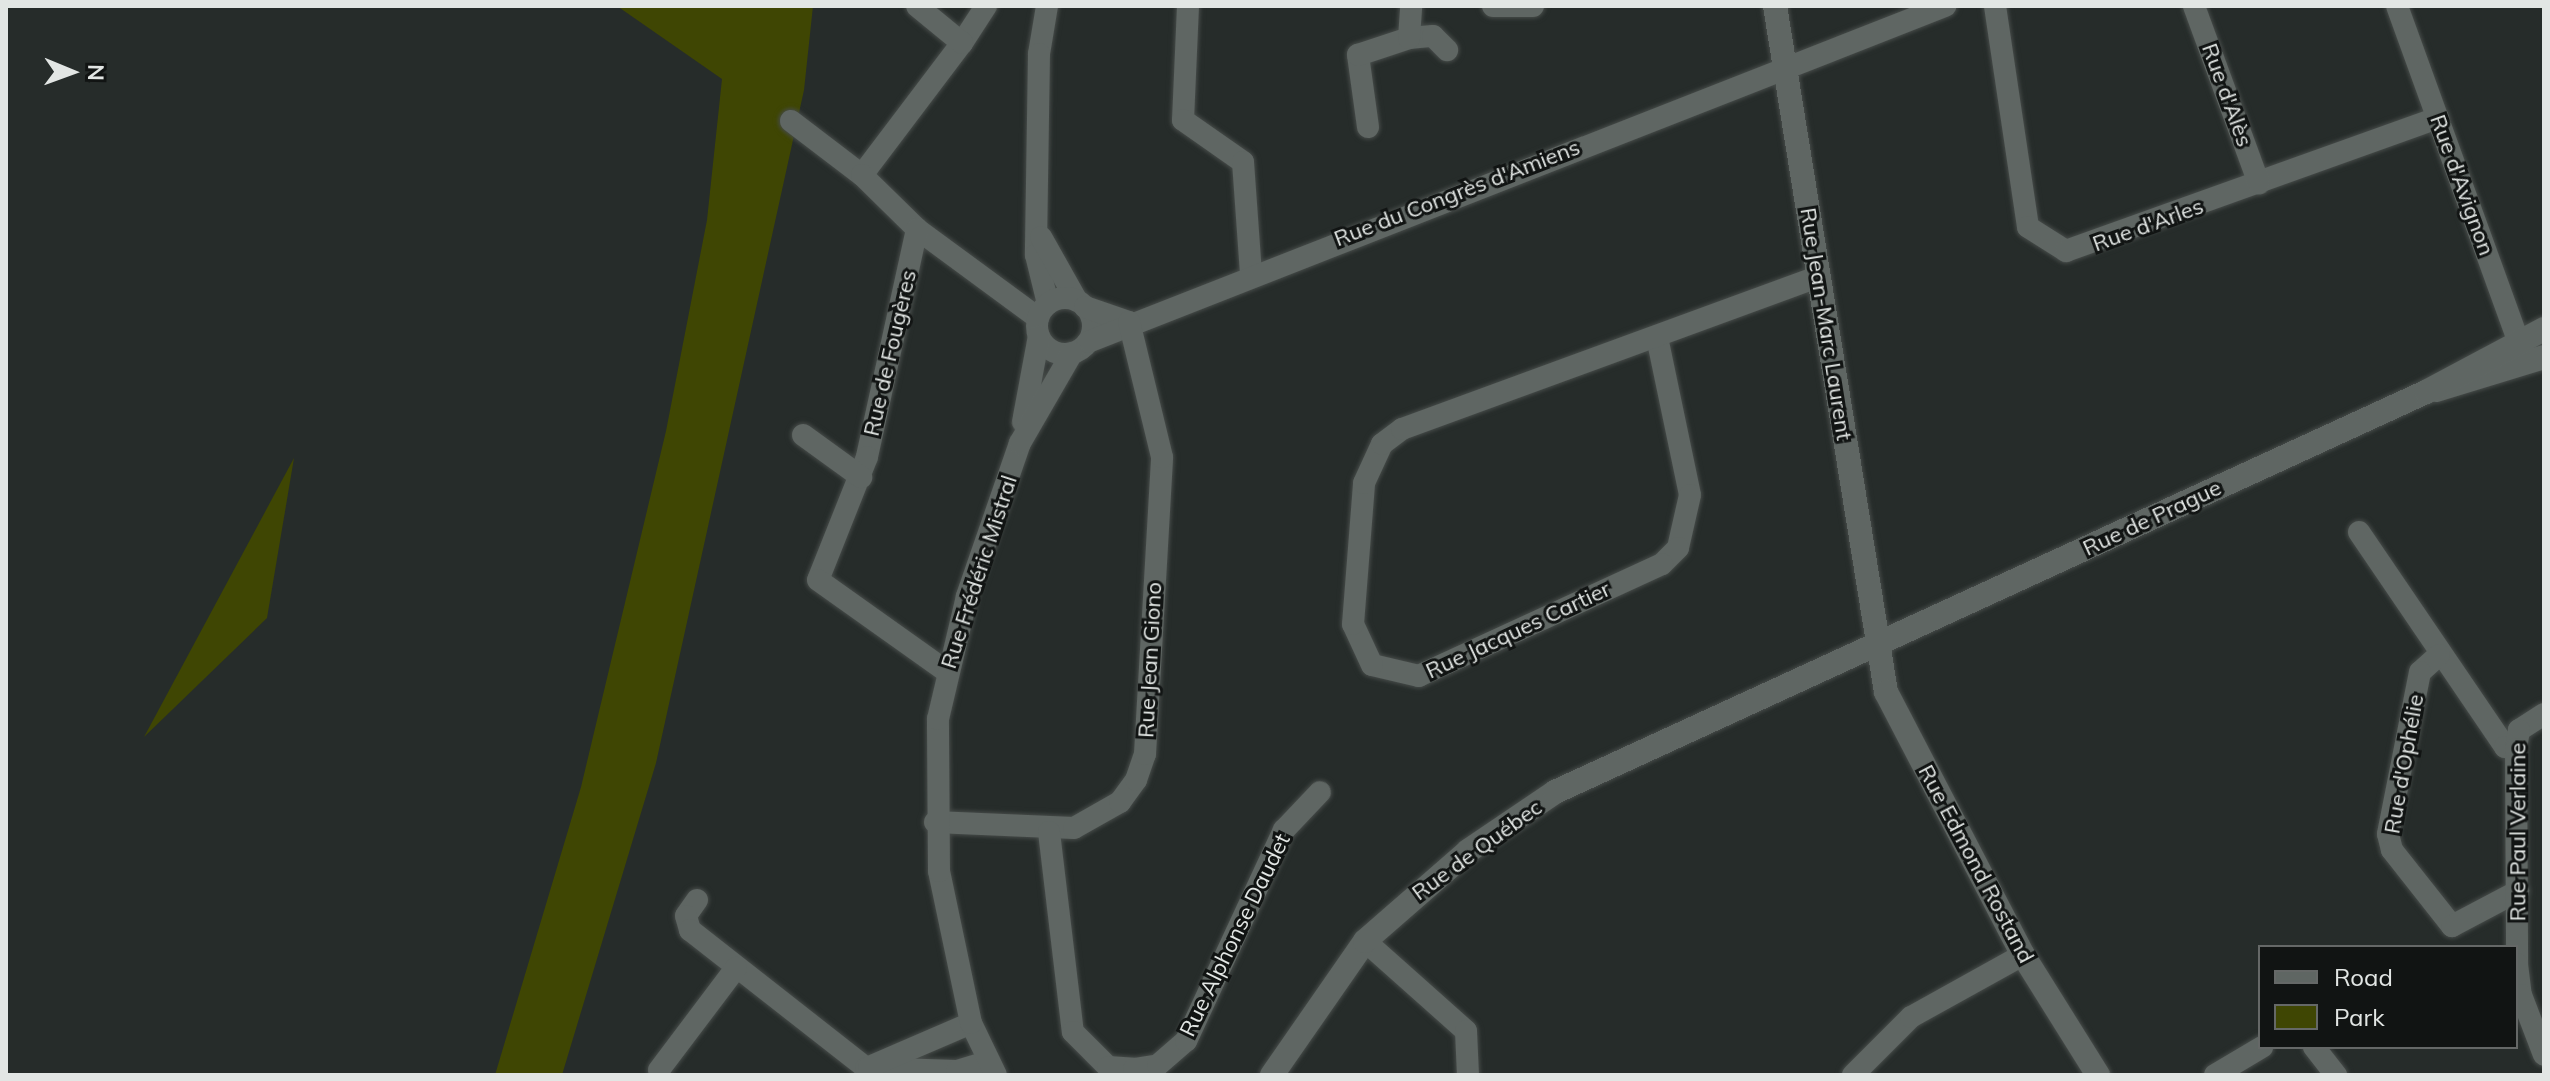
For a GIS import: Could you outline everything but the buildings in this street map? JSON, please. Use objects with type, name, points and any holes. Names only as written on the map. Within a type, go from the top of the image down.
[{"type":"street","points":[[917,6],[962,43]]},
{"type":"street","points":[[862,175],[962,43],[986,6]]},
{"type":"street","name":"Rue Frédéric Mistral","points":[[992,1068],[971,1023],[935,822],[946,671],[1020,443],[1041,319],[1036,255],[1041,236],[1039,54],[1047,6]]},
{"type":"street","points":[[1188,6],[1183,120],[1243,162],[1251,273]]},
{"type":"street","points":[[1409,38],[1411,6]]},
{"type":"street","points":[[1493,6],[1533,6]]},
{"type":"street","name":"Rue Jean-Marc Laurent","points":[[1775,6],[1877,643]]},
{"type":"street","name":"Rue du Congrès d'Amiens","points":[[1080,347],[1129,322],[1251,273],[1945,6]]},
{"type":"street","name":"Rue d'Arles","points":[[1995,6],[2023,207],[2036,237],[2080,250],[2438,118]]},
{"type":"street","name":"Rue d'Alès","points":[[2194,6],[2259,184]]},
{"type":"street","name":"Rue d'Avignon","points":[[2397,6],[2518,341],[2536,360]]},
{"type":"street","points":[[1368,127],[1358,55],[1409,38],[1433,36],[1447,50]]},
{"type":"street","name":"Rue de Fougères","points":[[791,121],[862,175],[917,229],[1041,319],[1059,353],[1080,347]]},
{"type":"street","name":"Rue de Fougères","points":[[917,229],[861,477],[818,580],[946,671]]},
{"type":"street","name":"Rue Frédéric Mistral","points":[[1041,236],[1081,304]]},
{"type":"street","name":"Rue Jacques Cartier","points":[[1657,337],[1690,495],[1678,548],[1662,564],[1419,676],[1372,665],[1353,624],[1364,483],[1382,444],[1402,429],[1819,276]]},
{"type":"street","points":[[1080,347],[1092,324],[1081,304]]},
{"type":"street","points":[[1041,319],[1081,304],[1129,322]]},
{"type":"street","name":"Rue Jean Giono","points":[[935,822],[1049,832],[1098,818],[1120,802],[1145,754],[1162,457],[1129,322]]},
{"type":"street","name":"Rue de Prague","points":[[1877,643],[2426,392],[2544,329]]},
{"type":"street","name":"Rue Frédéric Mistral","points":[[1020,443],[1080,347]]},
{"type":"street","name":"Rue de Prague","points":[[2426,392],[2536,360]]},
{"type":"street","points":[[803,435],[861,477]]},
{"type":"street","points":[[2359,532],[2439,655],[2505,747],[2516,749]]},
{"type":"street","name":"Rue de Québec","points":[[1272,1075],[1365,941],[1468,851],[1555,792],[1877,643]]},
{"type":"street","name":"Rue Edmond Rostand","points":[[1877,643],[1886,692],[2023,955],[2098,1075]]},
{"type":"street","name":"Rue d'Ophélie","points":[[2439,655],[2420,672],[2388,834],[2392,850],[2452,926],[2518,891]]},
{"type":"street","name":"Rue Paul Verlaine","points":[[2544,714],[2519,730],[2516,749],[2521,995],[2544,1055]]},
{"type":"street","name":"Rue Alphonse Daudet","points":[[1049,832],[1073,1032],[1108,1067],[1134,1069],[1158,1065],[1186,1041],[1284,830],[1320,792]]},
{"type":"street","points":[[697,900],[686,923],[858,1072],[992,1068]]},
{"type":"street","points":[[1365,941],[1466,1031],[1468,1075]]},
{"type":"street","points":[[1853,1075],[1911,1017],[2023,955]]},
{"type":"street","points":[[659,1070],[736,968]]},
{"type":"street","points":[[858,1072],[971,1023]]},
{"type":"street","points":[[2215,1075],[2259,1049]]},
{"type":"street","points":[[2316,1049],[2336,1075]]},
{"type":"green space","points":[[617,6],[813,6],[804,90],[656,763],[562,1075],[495,1075],[581,787],[666,431],[707,220],[722,79]]},
{"type":"green space","points":[[294,458],[267,618],[144,737]]}]
